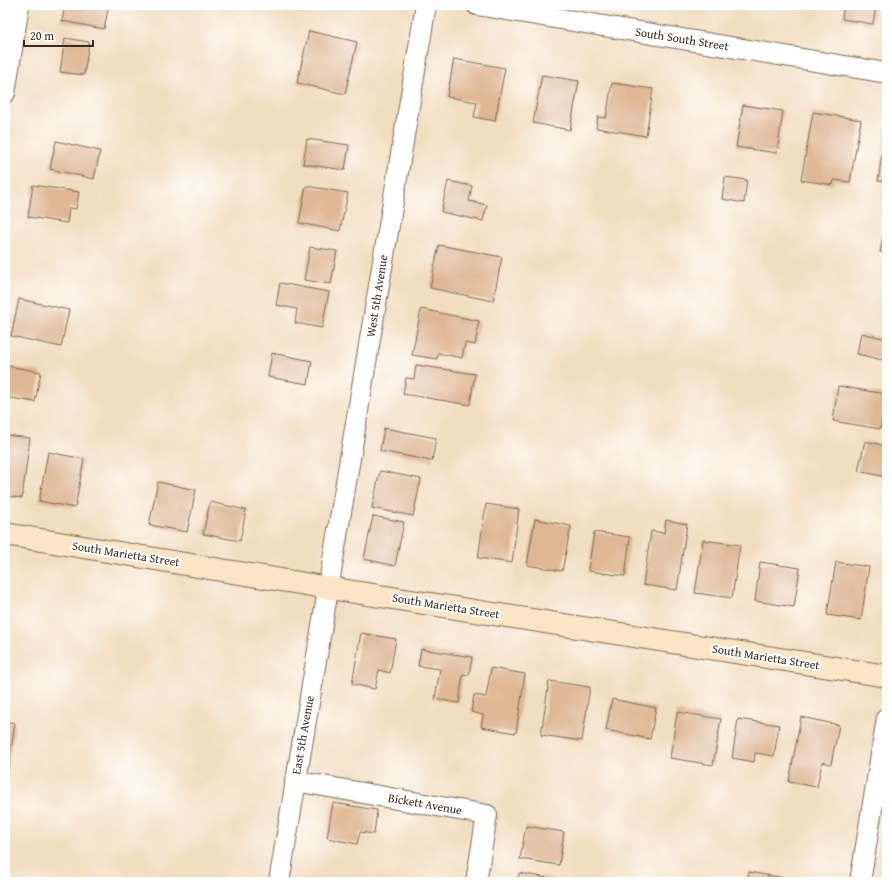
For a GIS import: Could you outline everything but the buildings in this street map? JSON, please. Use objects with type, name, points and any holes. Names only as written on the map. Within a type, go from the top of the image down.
[{"type":"main road","name":"South Marietta Street","points":[[5,534],[329,588],[887,676]]},
{"type":"street","points":[[5,92],[19,5]]},
{"type":"street","name":"West 5th Avenue","points":[[329,588],[426,5]]},
{"type":"street","name":"South South Street","points":[[477,5],[887,73]]},
{"type":"street","name":"East 5th Avenue","points":[[279,882],[329,588]]},
{"type":"street","points":[[860,882],[887,718]]},
{"type":"street","name":"Bickett Avenue","points":[[295,781],[487,815],[476,882]]}]
